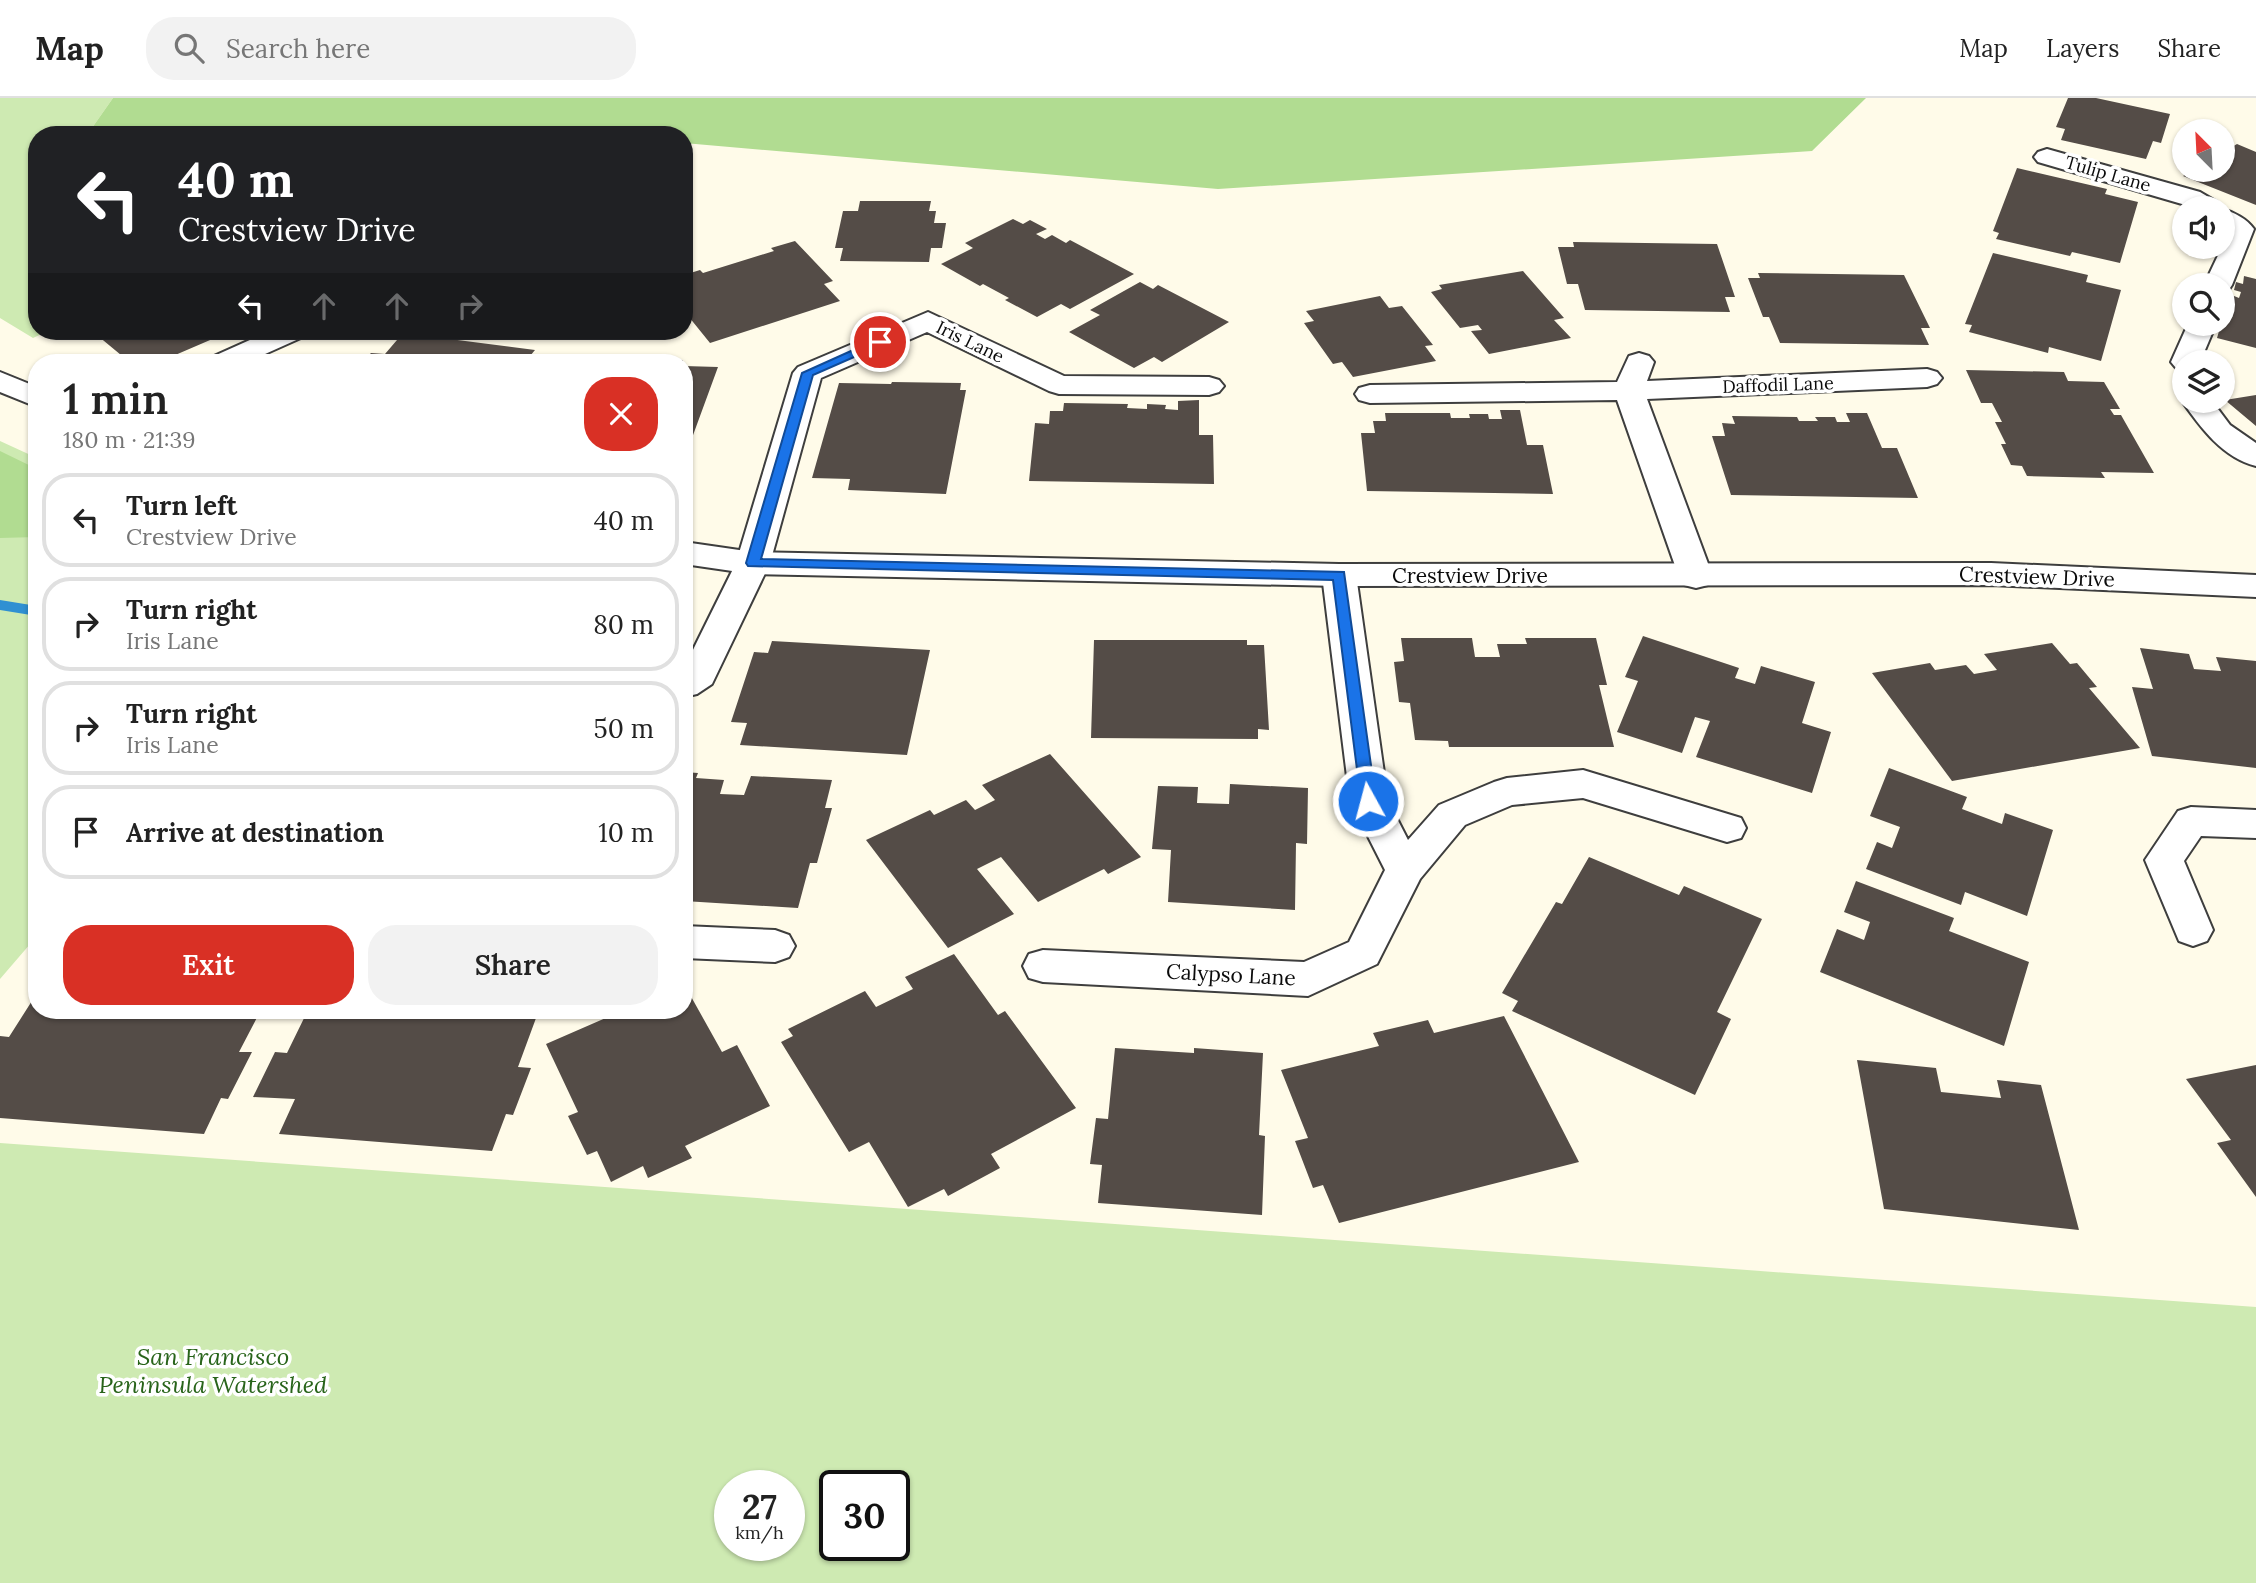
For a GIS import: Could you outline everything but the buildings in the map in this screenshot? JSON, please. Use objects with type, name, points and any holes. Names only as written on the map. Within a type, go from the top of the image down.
[{"type":"street","name":"Tulip Lane","points":[[2046,157],[2184,196]]},
{"type":"street","points":[[2223,273],[2240,228]]},
{"type":"street","name":"Iris Lane","points":[[753,563],[808,373],[928,321],[1059,385],[1209,386]]},
{"type":"street","points":[[242,354],[273,340]]},
{"type":"street","points":[[1634,377],[1696,577]]},
{"type":"street","name":"Daffodil Lane","points":[[1370,394],[1634,377],[1927,378]]},
{"type":"street","points":[[0,382],[28,394]]},
{"type":"street","points":[[2206,413],[2219,431],[2256,457]]},
{"type":"street","name":"Crestview Drive","points":[[693,554],[753,563],[1339,575],[1696,577],[1991,574],[2256,586]]},
{"type":"street","points":[[693,679],[700,675],[753,563]]},
{"type":"street","points":[[1339,575],[1368,801],[1405,870]]},
{"type":"street","name":"Calypso Lane","points":[[1043,965],[1308,979],[1363,953],[1405,870],[1452,815],[1507,792],[1583,784],[1727,828]]},
{"type":"street","points":[[2193,930],[2164,860],[2191,821],[2256,824]]},
{"type":"street","points":[[693,942],[775,946]]},
{"type":"green space","points":[[0,98],[113,98],[93,126],[28,126],[28,335],[0,318]]},
{"type":"green space","points":[[113,98],[1866,98],[1812,151],[1218,189],[693,144],[693,126],[93,126]]},
{"type":"green space","points":[[0,441],[28,454],[28,946],[0,979]]},
{"type":"green space","points":[[0,451],[28,465],[28,537],[0,538]]},
{"type":"green space","name":"San Francisco Peninsula Watershed","points":[[0,1143],[2256,1307],[2256,1583],[0,1583]]},
{"type":"waterway","points":[[0,605],[28,610]]},
{"type":"route","points":[[880,342],[808,373],[753,563],[1339,575],[1368,801]]}]
